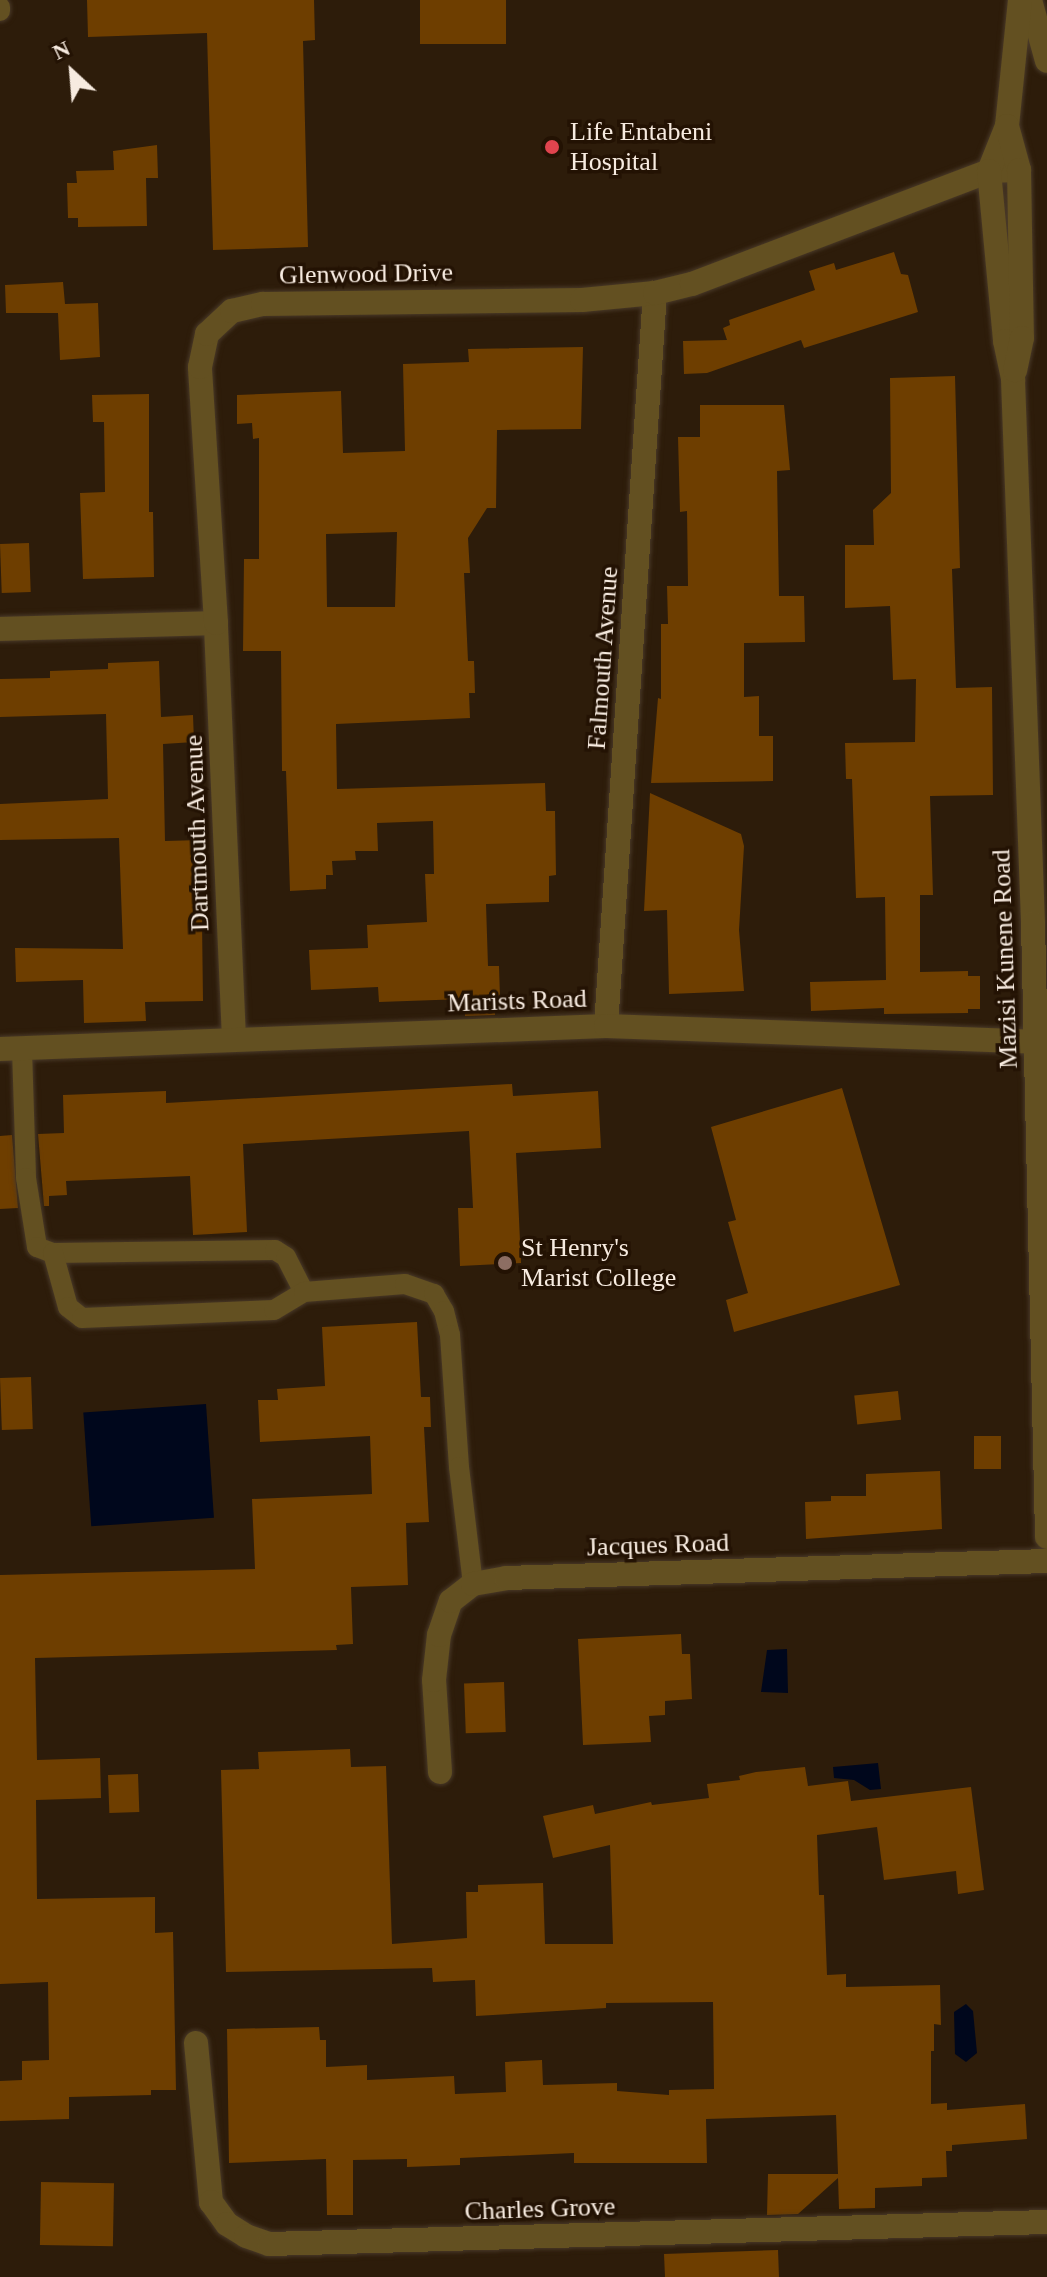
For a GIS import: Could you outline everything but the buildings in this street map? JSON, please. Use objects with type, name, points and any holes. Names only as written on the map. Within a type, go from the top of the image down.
[{"type":"street","name":"Mazisi Kunene Road","points":[[1020,0],[1007,126],[989,171],[1005,341],[1013,380],[1040,921],[1047,1537]]},
{"type":"street","points":[[1030,0],[1047,61]]},
{"type":"street","name":"Mazisi Kunene Road","points":[[1007,126],[1019,170],[1022,338],[1013,380]]},
{"type":"street","name":"Glenwood Drive","points":[[216,623],[200,367],[207,334],[232,311],[263,304],[582,300],[655,293],[692,284],[989,171],[1019,170]]},
{"type":"street","name":"Falmouth Avenue","points":[[606,1026],[655,293]]},
{"type":"street","points":[[0,629],[216,623]]},
{"type":"street","name":"Dartmouth Avenue","points":[[216,623],[234,1039]]},
{"type":"street","name":"Marists Road","points":[[11,1049],[606,1026],[1042,1041]]},
{"type":"street","name":"Jacques Road","points":[[473,1584],[506,1578],[1047,1561]]},
{"type":"street","points":[[440,1772],[434,1680],[439,1635],[451,1601],[473,1584]]},
{"type":"street","name":"Charles Grove","points":[[196,2043],[211,2202],[227,2224],[246,2236],[269,2244],[1047,2222]]},
{"type":"lane","points":[[11,1049],[33,1238],[37,1247],[53,1253],[275,1250],[286,1257],[304,1292]]},
{"type":"lane","points":[[53,1253],[68,1307],[82,1318],[274,1310],[304,1292],[405,1284],[434,1294],[444,1311],[450,1335],[459,1467],[473,1584]]},
{"type":"water","points":[[206,1404],[214,1518],[91,1526],[83,1413]]},
{"type":"water","points":[[787,1649],[788,1693],[761,1692],[767,1650]]},
{"type":"water","points":[[878,1763],[881,1789],[870,1790],[854,1780],[834,1778],[833,1767]]},
{"type":"water","points":[[966,2004],[973,2011],[977,2053],[966,2062],[955,2054],[954,2012]]},
{"type":"place","name":"Life Entabeni Hospital","points":[[552,147]]},
{"type":"place","name":"St Henry's Marist College","points":[[505,1263]]}]
